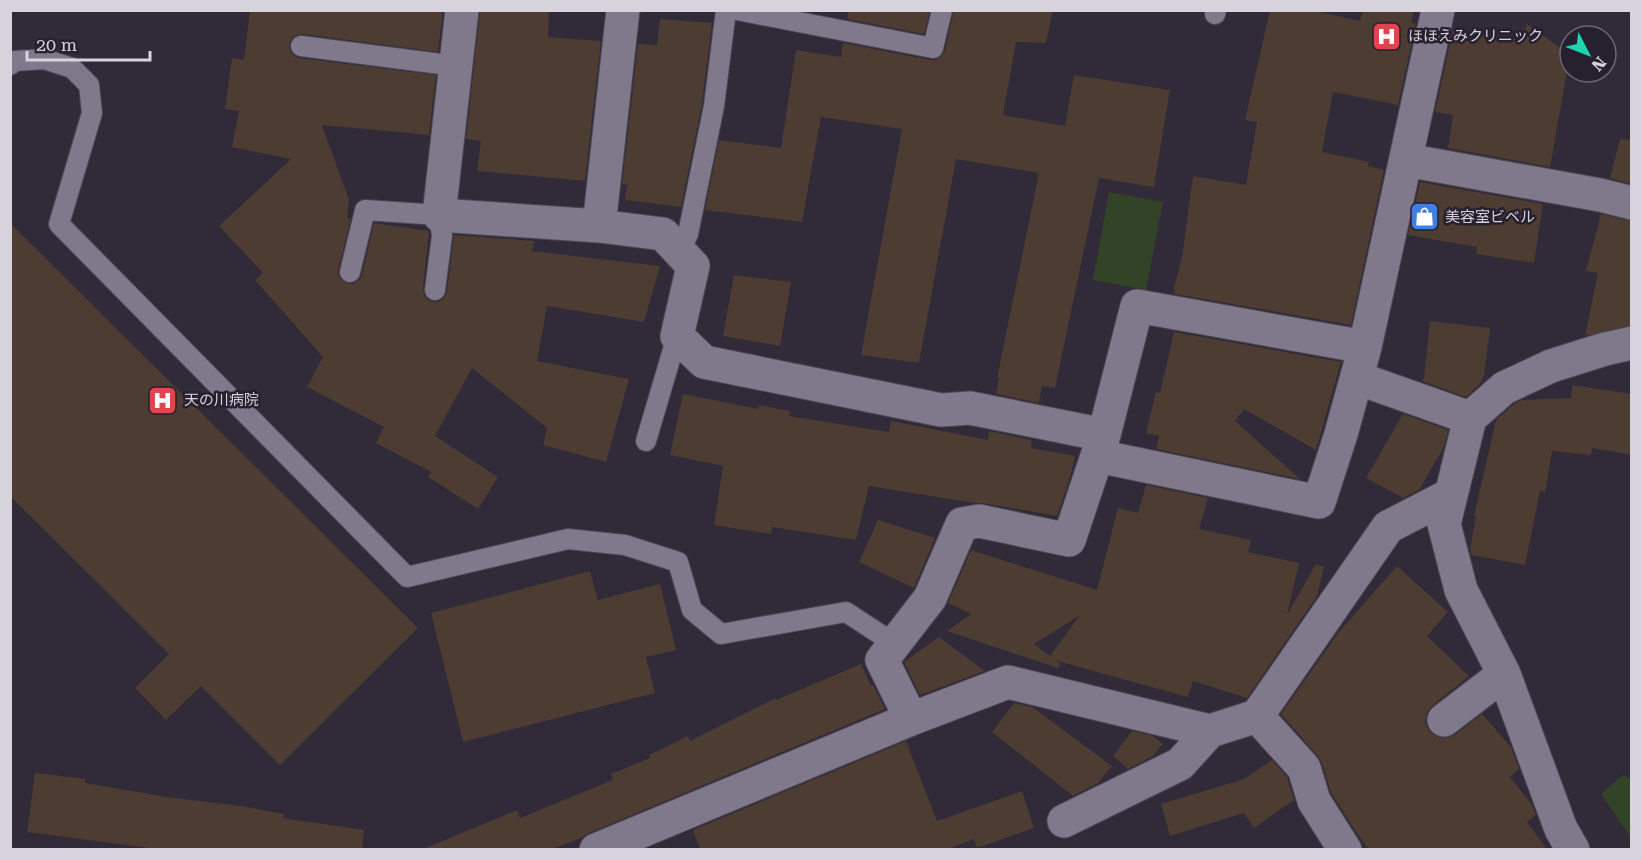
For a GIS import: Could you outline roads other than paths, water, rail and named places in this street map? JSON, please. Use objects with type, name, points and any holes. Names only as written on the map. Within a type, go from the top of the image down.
[{"type":"street","points":[[462,10],[439,215],[599,226],[663,234],[693,266],[677,336],[704,362],[941,410],[970,408],[1101,446],[1319,502],[1365,347],[1438,10]]},
{"type":"street","points":[[599,226],[623,10]]},
{"type":"street","points":[[1406,160],[1600,195],[1632,203]]},
{"type":"street","points":[[910,719],[882,660],[930,598],[962,524],[979,521],[1068,540],[1101,446],[1137,306],[1365,347]]},
{"type":"street","points":[[1573,849],[1561,829],[1504,674],[1461,590],[1444,524],[1470,418],[1504,388],[1551,366],[1632,343]]},
{"type":"street","points":[[1357,378],[1470,418]]},
{"type":"street","points":[[1065,821],[1180,764],[1210,731],[1257,716],[1388,527],[1450,495]]},
{"type":"street","points":[[1443,720],[1504,674]]},
{"type":"street","points":[[596,849],[910,719],[1008,682],[1210,731]]},
{"type":"street","points":[[1257,716],[1304,768],[1314,801],[1345,849]]},
{"type":"lane","points":[[679,251],[688,234],[714,106],[726,10]]},
{"type":"lane","points":[[737,10],[933,48],[942,10]]},
{"type":"lane","points":[[301,46],[456,66]]},
{"type":"lane","points":[[10,65],[15,61],[44,59],[72,68],[89,85],[92,113],[59,224],[407,577],[568,538],[625,545],[678,562],[692,610],[721,634],[846,612],[895,644]]},
{"type":"lane","points":[[350,272],[365,210],[439,215],[442,236],[435,290]]},
{"type":"lane","points":[[646,441],[677,336]]},
{"type":"place","name":"ほほえみクリニック","points":[[1387,36]]},
{"type":"place","name":"美容室ビベル","points":[[1424,217]]},
{"type":"place","name":"天の川病院","points":[[163,400]]}]
